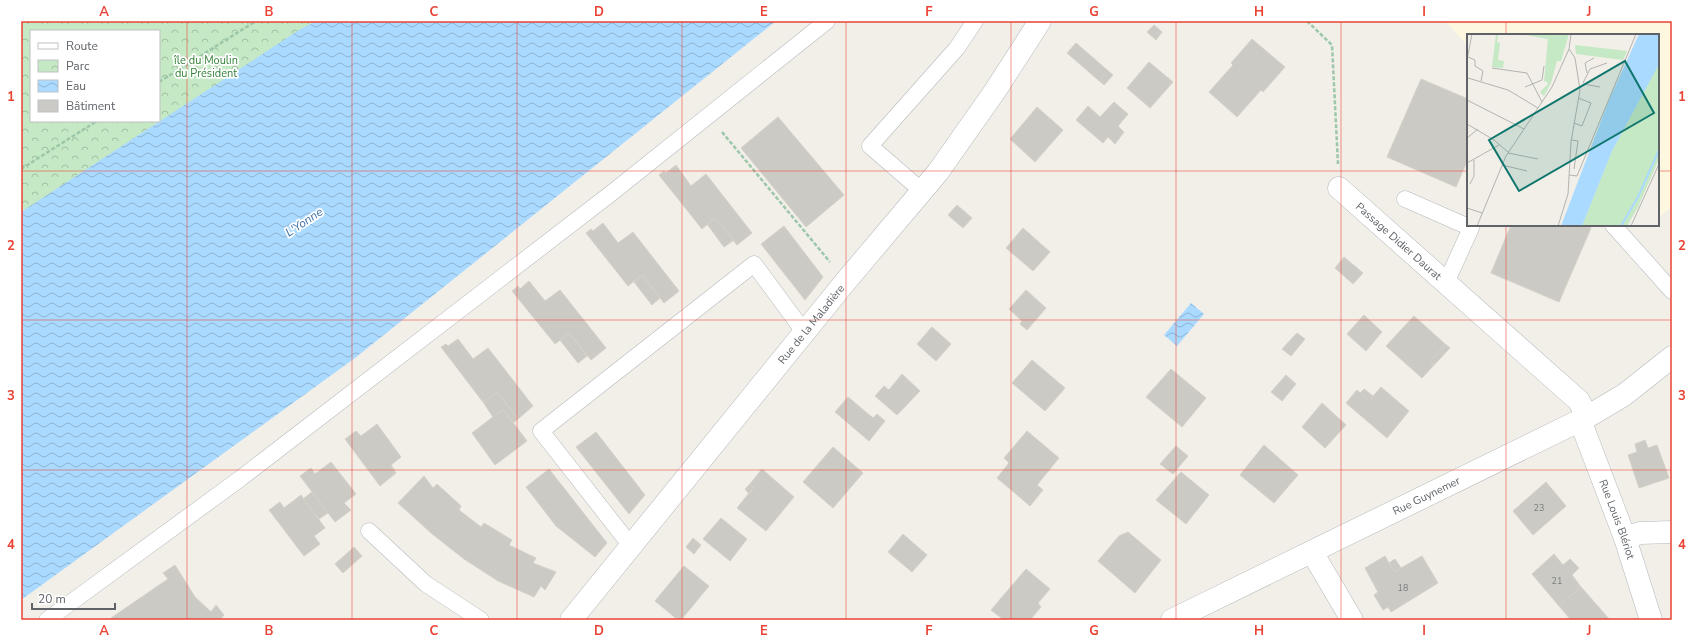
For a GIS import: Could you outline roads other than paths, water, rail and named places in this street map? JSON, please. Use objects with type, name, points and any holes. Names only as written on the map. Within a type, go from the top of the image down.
[{"type":"street","name":"Rue de la Maladière","points":[[572,620],[846,281],[938,172],[986,104],[1040,21]]},
{"type":"street","name":"Passage Didier Daurat","points":[[1339,188],[1579,401],[1583,419]]},
{"type":"street","name":"Rue Guynemer","points":[[1172,620],[1583,419],[1624,395],[1672,357]]},
{"type":"street","name":"Rue Louis Blériot","points":[[1583,419],[1652,620]]},
{"type":"street","points":[[1625,538],[1640,533],[1672,532]]},
{"type":"street","points":[[1312,552],[1352,620]]},
{"type":"lane","points":[[47,620],[248,473],[602,200],[826,21]]},
{"type":"lane","points":[[922,191],[870,146],[957,48],[975,21]]},
{"type":"lane","points":[[1405,199],[1471,228],[1446,283]]},
{"type":"lane","points":[[1614,226],[1672,291]]},
{"type":"lane","points":[[631,546],[540,430],[754,264],[805,333]]},
{"type":"lane","points":[[369,531],[426,584],[481,620]]},
{"type":"water","name":"L'Yonne","points":[[316,21],[776,21],[355,358],[21,600],[21,212],[299,30]]},
{"type":"water","points":[[1191,303],[1204,314],[1177,346],[1164,335]]},
{"type":"park label","name":"île du Moulin du Président","points":[[206,66]]}]
